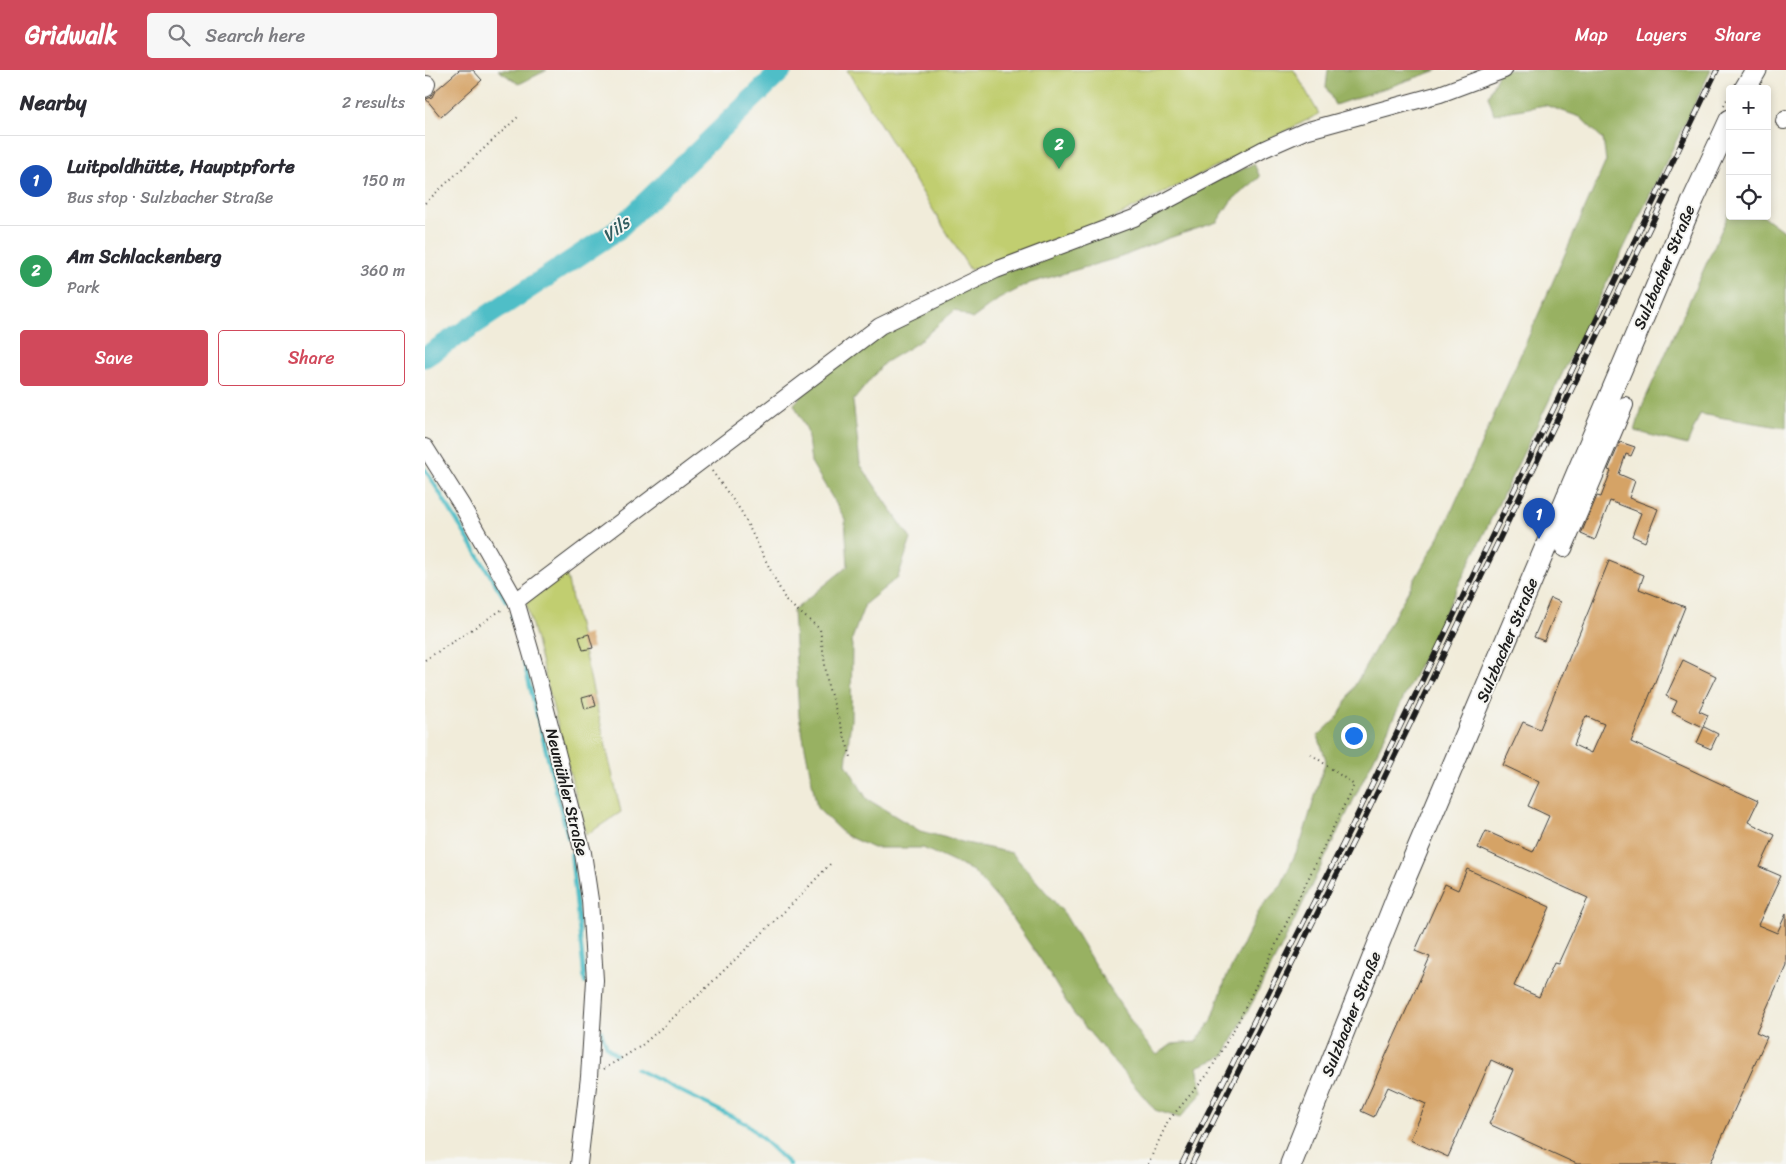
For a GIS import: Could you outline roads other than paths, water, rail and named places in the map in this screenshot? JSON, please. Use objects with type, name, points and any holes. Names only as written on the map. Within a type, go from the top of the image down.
[{"type":"main road","points":[[1747,85],[1756,70]]},
{"type":"main road","name":"Sulzbacher Straße","points":[[1291,1164],[1398,895],[1693,198],[1726,128]]},
{"type":"street","points":[[516,601],[880,326],[996,270],[1134,218],[1264,149],[1305,131],[1440,94],[1504,70]]},
{"type":"street","points":[[1563,549],[1625,405]]},
{"type":"street","name":"Neumühler Straße","points":[[425,447],[461,504],[516,601],[583,853],[590,900],[595,980],[589,1077],[579,1164]]},
{"type":"waterway","name":"Vils","points":[[425,357],[616,231],[782,70]]},
{"type":"waterway","points":[[425,469],[506,601]]},
{"type":"waterway","points":[[512,615],[568,838]]},
{"type":"waterway","points":[[571,854],[585,983]]},
{"type":"waterway","points":[[601,1031],[607,1047],[616,1055]]},
{"type":"waterway","points":[[636,1069],[747,1124],[789,1164]]},
{"type":"railway","points":[[1182,1164],[1352,826],[1717,70]]},
{"type":"railway","points":[[1192,1164],[1359,830],[1667,192]]},
{"type":"place","name":"Am Schlackenberg","points":[[1059,169]]},
{"type":"place","name":"Luitpoldhütte, Hauptpforte","points":[[1539,539]]}]
